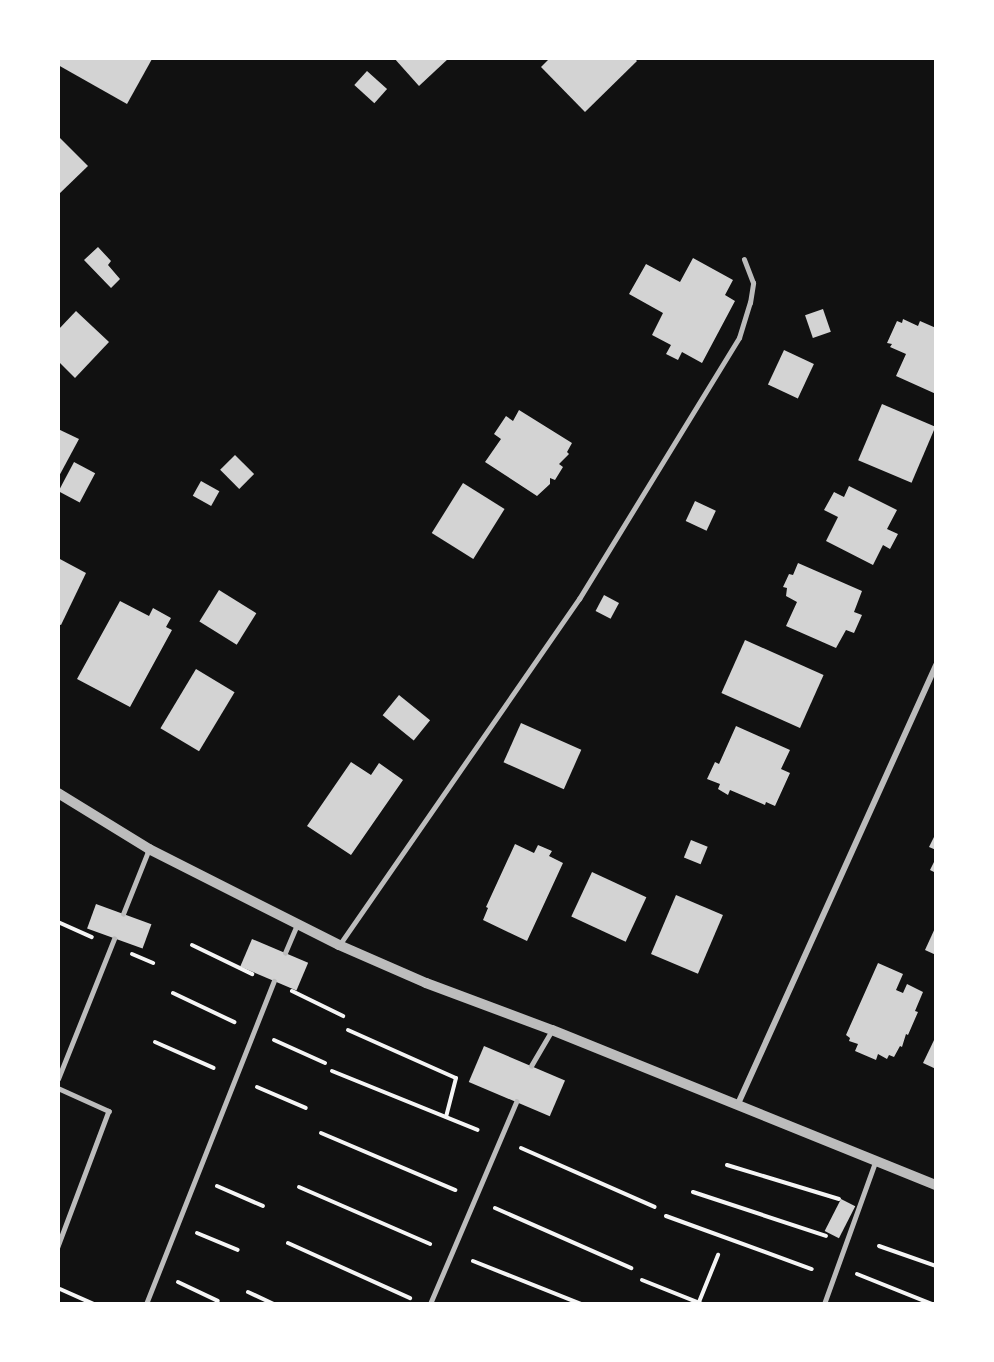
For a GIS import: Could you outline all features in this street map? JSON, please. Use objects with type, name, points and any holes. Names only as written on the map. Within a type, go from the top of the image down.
[{"type":"street","points":[[736,1107],[936,665]]},
{"type":"street","points":[[58,793],[149,849],[339,945],[426,983],[552,1030],[736,1107],[936,1185]]},
{"type":"lane","points":[[339,945],[579,598],[739,338],[750,303],[753,283],[744,260]]},
{"type":"lane","points":[[123,914],[149,849]]},
{"type":"lane","points":[[285,953],[297,925]]},
{"type":"lane","points":[[58,1079],[114,939]]},
{"type":"lane","points":[[146,1304],[274,981]]},
{"type":"lane","points":[[531,1066],[552,1030]]},
{"type":"lane","points":[[58,1088],[109,1111],[58,1247]]},
{"type":"lane","points":[[430,1304],[516,1102]]},
{"type":"lane","points":[[824,1304],[875,1162]]},
{"type":"path","points":[[348,1030],[456,1078],[446,1117]]},
{"type":"path","points":[[728,1165],[841,1199]]},
{"type":"path","points":[[196,1176],[263,1206]]},
{"type":"path","points":[[693,1192],[846,1243]]},
{"type":"path","points":[[666,1216],[833,1277]]},
{"type":"path","points":[[177,1226],[238,1250]]},
{"type":"path","points":[[288,1243],[411,1299]]},
{"type":"path","points":[[879,1246],[936,1266]]},
{"type":"path","points":[[642,1280],[701,1303],[718,1255]]},
{"type":"path","points":[[837,1267],[932,1304]]},
{"type":"path","points":[[158,1273],[218,1301]]},
{"type":"path","points":[[60,1289],[93,1304]]},
{"type":"path","points":[[248,1292],[274,1304]]},
{"type":"building","points":[[58,58],[152,59],[127,104],[58,65]]},
{"type":"building","points":[[394,58],[449,58],[419,86]]},
{"type":"building","points":[[550,58],[634,58],[637,61],[585,112],[541,67]]},
{"type":"building","points":[[367,71],[387,89],[374,103],[354,85]]},
{"type":"building","points":[[58,136],[88,166],[58,195]]},
{"type":"building","points":[[98,247],[111,261],[108,265],[120,279],[111,288],[84,260]]},
{"type":"building","points":[[693,258],[733,280],[725,295],[735,301],[702,363],[682,352],[678,360],[666,354],[671,345],[652,335],[663,313],[629,294],[646,264],[680,282]]},
{"type":"building","points":[[823,309],[831,332],[813,338],[805,315]]},
{"type":"building","points":[[76,311],[109,342],[75,378],[58,361],[58,330]]},
{"type":"building","points":[[903,319],[918,326],[920,321],[936,328],[936,394],[896,376],[906,354],[890,347],[892,344],[887,343],[897,321],[902,323]]},
{"type":"building","points":[[784,350],[814,364],[798,398],[768,384]]},
{"type":"building","points":[[882,404],[935,427],[912,483],[858,460]]},
{"type":"building","points":[[519,410],[572,443],[567,452],[569,454],[559,464],[563,467],[555,480],[550,478],[550,484],[537,496],[485,462],[501,439],[494,434],[506,416],[513,421]]},
{"type":"building","points":[[58,429],[79,439],[58,478]]},
{"type":"building","points":[[235,455],[254,474],[239,489],[220,470]]},
{"type":"building","points":[[74,462],[95,473],[80,502],[59,491]]},
{"type":"building","points":[[201,481],[219,491],[211,506],[193,496]]},
{"type":"building","points":[[463,483],[505,509],[473,559],[432,533]]},
{"type":"building","points":[[849,486],[897,510],[887,529],[898,534],[890,549],[883,545],[873,565],[826,541],[838,517],[824,510],[834,492],[844,497]]},
{"type":"building","points":[[695,501],[716,511],[707,531],[686,521]]},
{"type":"building","points":[[58,558],[86,573],[61,625],[58,624]]},
{"type":"building","points":[[798,563],[862,591],[854,612],[862,615],[854,633],[846,630],[836,648],[786,626],[797,602],[786,596],[787,588],[783,587],[789,574],[793,575]]},
{"type":"building","points":[[219,590],[256,613],[237,645],[199,621]]},
{"type":"building","points":[[604,595],[619,603],[611,619],[596,611]]},
{"type":"building","points":[[120,601],[149,616],[153,608],[171,618],[166,627],[172,630],[130,707],[77,679]]},
{"type":"building","points":[[745,640],[824,675],[800,728],[721,693]]},
{"type":"building","points":[[196,669],[235,692],[199,751],[160,728]]},
{"type":"building","points":[[399,695],[430,720],[414,740],[383,715]]},
{"type":"building","points":[[521,723],[581,750],[564,789],[504,762]]},
{"type":"building","points":[[736,726],[790,750],[781,769],[790,773],[775,806],[766,802],[765,805],[730,790],[728,795],[718,789],[720,784],[707,779],[715,762],[719,764]]},
{"type":"building","points":[[351,762],[371,775],[379,763],[403,780],[351,855],[307,826]]},
{"type":"building","points":[[936,833],[936,850],[929,847]]},
{"type":"building","points":[[691,840],[708,847],[701,864],[684,858]]},
{"type":"building","points":[[515,844],[534,853],[538,845],[552,851],[549,856],[563,863],[527,941],[483,920],[488,908],[486,907]]},
{"type":"building","points":[[936,858],[936,873],[930,870]]},
{"type":"building","points":[[592,872],[646,897],[626,942],[571,916]]},
{"type":"building","points":[[676,895],[723,915],[698,974],[651,954]]},
{"type":"building","points":[[96,904],[151,924],[143,949],[87,928]]},
{"type":"building","points":[[936,926],[936,955],[925,950]]},
{"type":"building","points":[[252,939],[308,963],[296,990],[240,967]]},
{"type":"building","points":[[878,963],[903,974],[896,990],[903,993],[907,984],[923,992],[915,1011],[918,1012],[902,1047],[900,1046],[894,1057],[889,1055],[887,1059],[878,1054],[876,1060],[855,1051],[858,1044],[849,1041],[850,1038],[846,1035]]},
{"type":"building","points":[[936,1036],[936,1069],[923,1063]]},
{"type":"building","points":[[484,1046],[565,1080],[550,1116],[469,1082]]},
{"type":"building","points":[[841,1199],[855,1206],[839,1238],[825,1231]]}]
